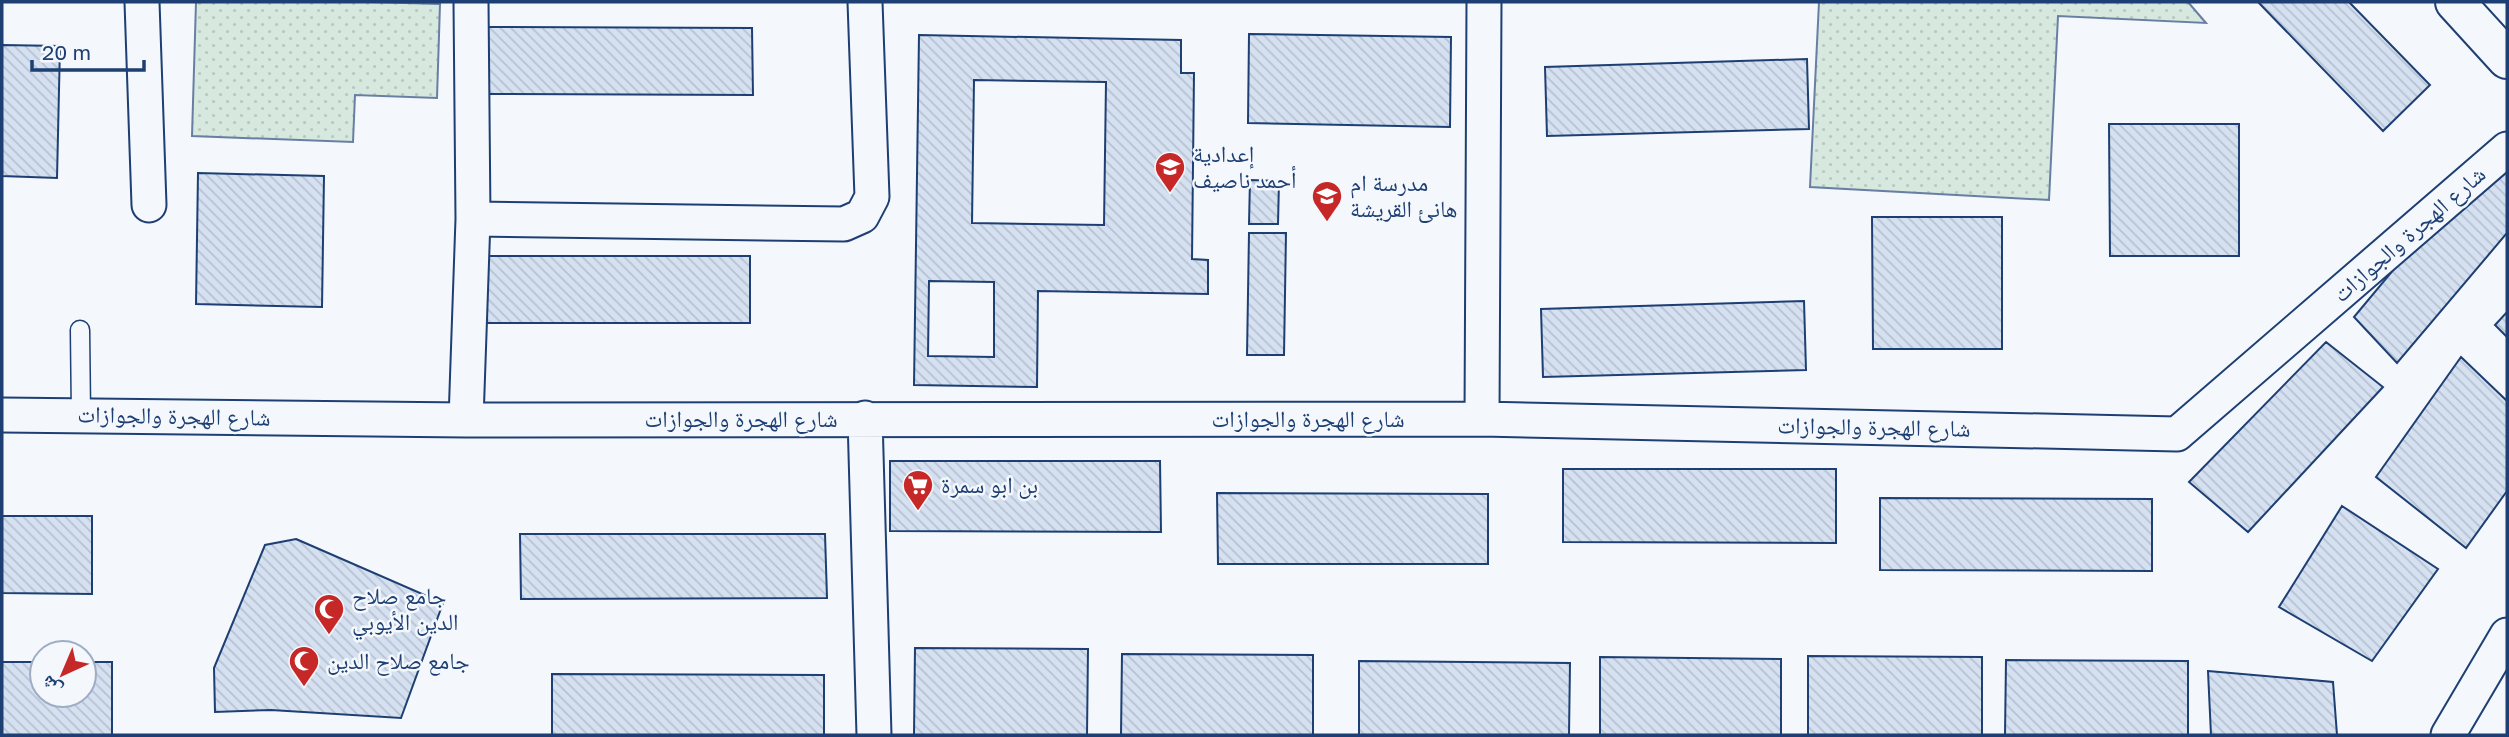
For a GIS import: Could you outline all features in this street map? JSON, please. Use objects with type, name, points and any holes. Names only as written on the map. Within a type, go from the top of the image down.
[{"type":"main road","points":[[2455,2],[2507,59]]},
{"type":"street","points":[[142,2],[149,205]]},
{"type":"street","points":[[466,420],[473,219],[471,2]]},
{"type":"street","points":[[473,219],[844,224],[862,216],[872,197],[865,2]]},
{"type":"street","points":[[1482,419],[1484,2]]},
{"type":"street","name":"شارع الهجرة والجوازات","points":[[2,415],[466,420],[1482,419],[2177,434],[2507,149]]},
{"type":"street","points":[[865,418],[874,735]]},
{"type":"street","points":[[2448,735],[2507,635]]},
{"type":"lane","points":[[80,330],[81,415]]},
{"type":"shaded area","points":[[196,2],[440,4],[437,98],[355,95],[353,142],[192,136]]},
{"type":"shaded area","points":[[1819,2],[2188,2],[2206,23],[2058,16],[2049,200],[1810,187]]},
{"type":"building","points":[[2258,2],[2349,2],[2430,85],[2383,131]]},
{"type":"building","points":[[485,27],[752,28],[753,95],[485,94]]},
{"type":"building","points":[[1249,34],[1451,37],[1450,127],[1248,123]]},
{"type":"building","points":[[919,35],[1181,40],[1181,73],[1194,73],[1192,259],[1208,260],[1208,294],[1038,291],[1037,387],[914,385]],"holes":[[[974,80],[1106,82],[1104,225],[972,223]],[[929,281],[994,282],[994,357],[928,356]]]},
{"type":"building","points":[[2,45],[60,46],[57,178],[2,176]]},
{"type":"building","points":[[1807,59],[1809,129],[1547,136],[1545,67]]},
{"type":"building","points":[[2109,124],[2239,124],[2239,256],[2110,256]]},
{"type":"building","points":[[2490,154],[2507,172],[2507,233],[2397,363],[2354,317]]},
{"type":"building","points":[[198,173],[324,176],[322,307],[196,304]]},
{"type":"building","points":[[1250,180],[1279,181],[1278,224],[1249,224]]},
{"type":"building","points":[[1872,217],[2002,217],[2002,349],[1873,349]]},
{"type":"building","points":[[1249,233],[1286,233],[1284,355],[1247,355]]},
{"type":"building","points":[[483,256],[750,256],[750,323],[482,323]]},
{"type":"building","points":[[1804,301],[1806,370],[1543,377],[1541,309]]},
{"type":"building","points":[[2507,312],[2507,337],[2495,325]]},
{"type":"building","points":[[2326,342],[2383,387],[2248,532],[2189,482]]},
{"type":"building","points":[[2461,357],[2507,401],[2507,491],[2466,548],[2376,477]]},
{"type":"building","points":[[890,461],[1160,461],[1161,532],[890,531]]},
{"type":"building","points":[[1563,469],[1836,469],[1836,543],[1563,542]]},
{"type":"building","points":[[1217,493],[1488,494],[1488,564],[1218,564]]},
{"type":"building","points":[[1880,498],[2152,499],[2152,571],[1880,570]]},
{"type":"building","points":[[2342,506],[2438,569],[2372,661],[2279,607]]},
{"type":"building","points":[[2,516],[92,516],[92,594],[2,593]]},
{"type":"building","points":[[520,534],[825,534],[827,598],[521,599]]},
{"type":"building","name":"جامع صلاح الدين الأيوبي","points":[[296,539],[443,603],[401,718],[271,710],[215,712],[214,668],[265,545]]},
{"type":"building","points":[[915,648],[1088,649],[1087,735],[914,735]]},
{"type":"building","points":[[1122,654],[1313,655],[1313,735],[1121,735]]},
{"type":"building","points":[[1808,656],[1982,657],[1982,735],[1808,735]]},
{"type":"building","points":[[1600,657],[1781,659],[1781,735],[1600,735]]},
{"type":"building","points":[[2006,660],[2188,661],[2188,735],[2005,735]]},
{"type":"building","points":[[1359,661],[1570,663],[1569,735],[1359,735]]},
{"type":"building","points":[[2,662],[28,662],[28,709],[98,709],[98,662],[112,662],[112,735],[2,735]]},
{"type":"building","points":[[2208,671],[2333,682],[2337,735],[2211,735]]},
{"type":"building","points":[[552,674],[824,675],[824,735],[552,735]]},
{"type":"place","name":"إعدادية أحمد ناصيف","points":[[1170,194]]},
{"type":"place","name":"مدرسة ام هانئ القريشة","points":[[1327,223]]},
{"type":"place","name":"بن ابو سمرة","points":[[918,512]]},
{"type":"place","name":"جامع صلاح الدين الأيوبي","points":[[329,636]]},
{"type":"place","name":"جامع صلاح الدين","points":[[304,688]]}]
